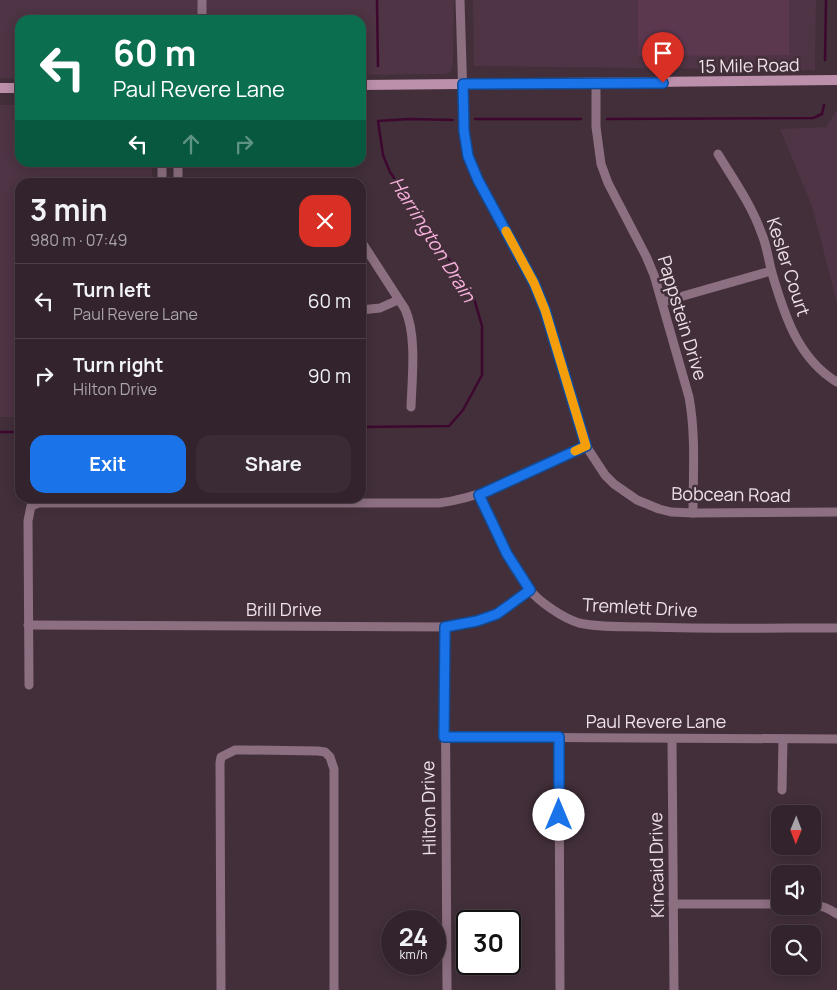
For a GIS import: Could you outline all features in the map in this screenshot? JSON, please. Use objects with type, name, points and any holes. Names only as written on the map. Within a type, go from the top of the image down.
[{"type":"main road","name":"15 Mile Road","points":[[366,85],[837,80]]},
{"type":"main road","points":[[0,88],[15,88]]},
{"type":"street","points":[[202,0],[202,15]]},
{"type":"street","name":"Bobcean Road","points":[[460,0],[464,131],[468,156],[478,180],[534,283],[545,310],[586,446],[605,474],[614,484],[637,500],[670,512],[837,512]]},
{"type":"street","name":"Pappstein Drive","points":[[596,84],[596,127],[601,164],[608,183],[654,275],[690,397],[692,412],[692,513]]},
{"type":"street","name":"Kesler Court","points":[[718,154],[755,217],[767,247],[771,271],[793,333],[800,347],[822,371],[837,382]]},
{"type":"street","points":[[366,249],[410,320],[412,333],[411,408]]},
{"type":"street","points":[[662,302],[771,271]]},
{"type":"street","points":[[366,309],[380,308],[398,300]]},
{"type":"street","points":[[234,503],[420,504],[456,501],[479,495],[586,446]]},
{"type":"street","name":"Tremlett Drive","points":[[479,495],[507,554],[530,590],[565,617],[578,622],[593,625],[660,627],[837,628]]},
{"type":"street","points":[[29,686],[28,521],[31,506],[39,503]]},
{"type":"street","name":"Brill Drive","points":[[28,625],[445,627],[477,621],[497,614],[530,590]]},
{"type":"street","name":"Hilton Drive","points":[[445,627],[444,737],[447,990]]},
{"type":"street","name":"Paul Revere Lane","points":[[444,737],[837,739]]},
{"type":"street","points":[[559,737],[560,990]]},
{"type":"street","name":"Kincaid Drive","points":[[672,739],[674,990]]},
{"type":"street","points":[[782,790],[783,739]]},
{"type":"street","points":[[221,990],[219,772],[221,757],[235,750],[318,751],[325,752],[330,757],[334,770],[334,990]]},
{"type":"street","points":[[673,904],[771,904]]},
{"type":"street","points":[[821,906],[837,914]]},
{"type":"shaded area","points":[[0,0],[454,0],[453,64],[451,71],[445,74],[366,75],[366,15],[15,15],[15,78],[0,78]]},
{"type":"shaded area","points":[[473,0],[816,0],[815,70],[474,66]]},
{"type":"shaded area","points":[[638,0],[789,0],[789,55],[638,56]]},
{"type":"shaded area","points":[[0,105],[15,105],[15,167],[152,167],[152,178],[15,178],[15,417],[0,417]]},
{"type":"shaded area","points":[[837,110],[837,303],[812,206],[780,129],[826,127]]},
{"type":"waterway","points":[[377,0],[378,66]]},
{"type":"waterway","name":"Harrington Drain","points":[[825,60],[826,0]]},
{"type":"waterway","name":"Harrington Drain","points":[[607,119],[813,118],[822,114],[824,105]]},
{"type":"waterway","name":"Harrington Drain","points":[[366,427],[449,426],[463,410],[482,375],[482,326],[473,295],[390,172],[383,155],[378,121],[409,119],[453,120]]},
{"type":"waterway","name":"Harrington Drain","points":[[475,119],[581,119]]},
{"type":"waterway","name":"Harrington Drain","points":[[0,432],[15,432]]},
{"type":"slow traffic","points":[[506,231],[534,283],[551,327],[586,446],[575,451]]},
{"type":"route","points":[[559,815],[559,737],[444,737],[445,627],[488,618],[497,614],[530,590],[507,554],[479,495],[586,446],[545,310],[534,283],[478,180],[468,156],[464,131],[463,84],[663,83]]}]
